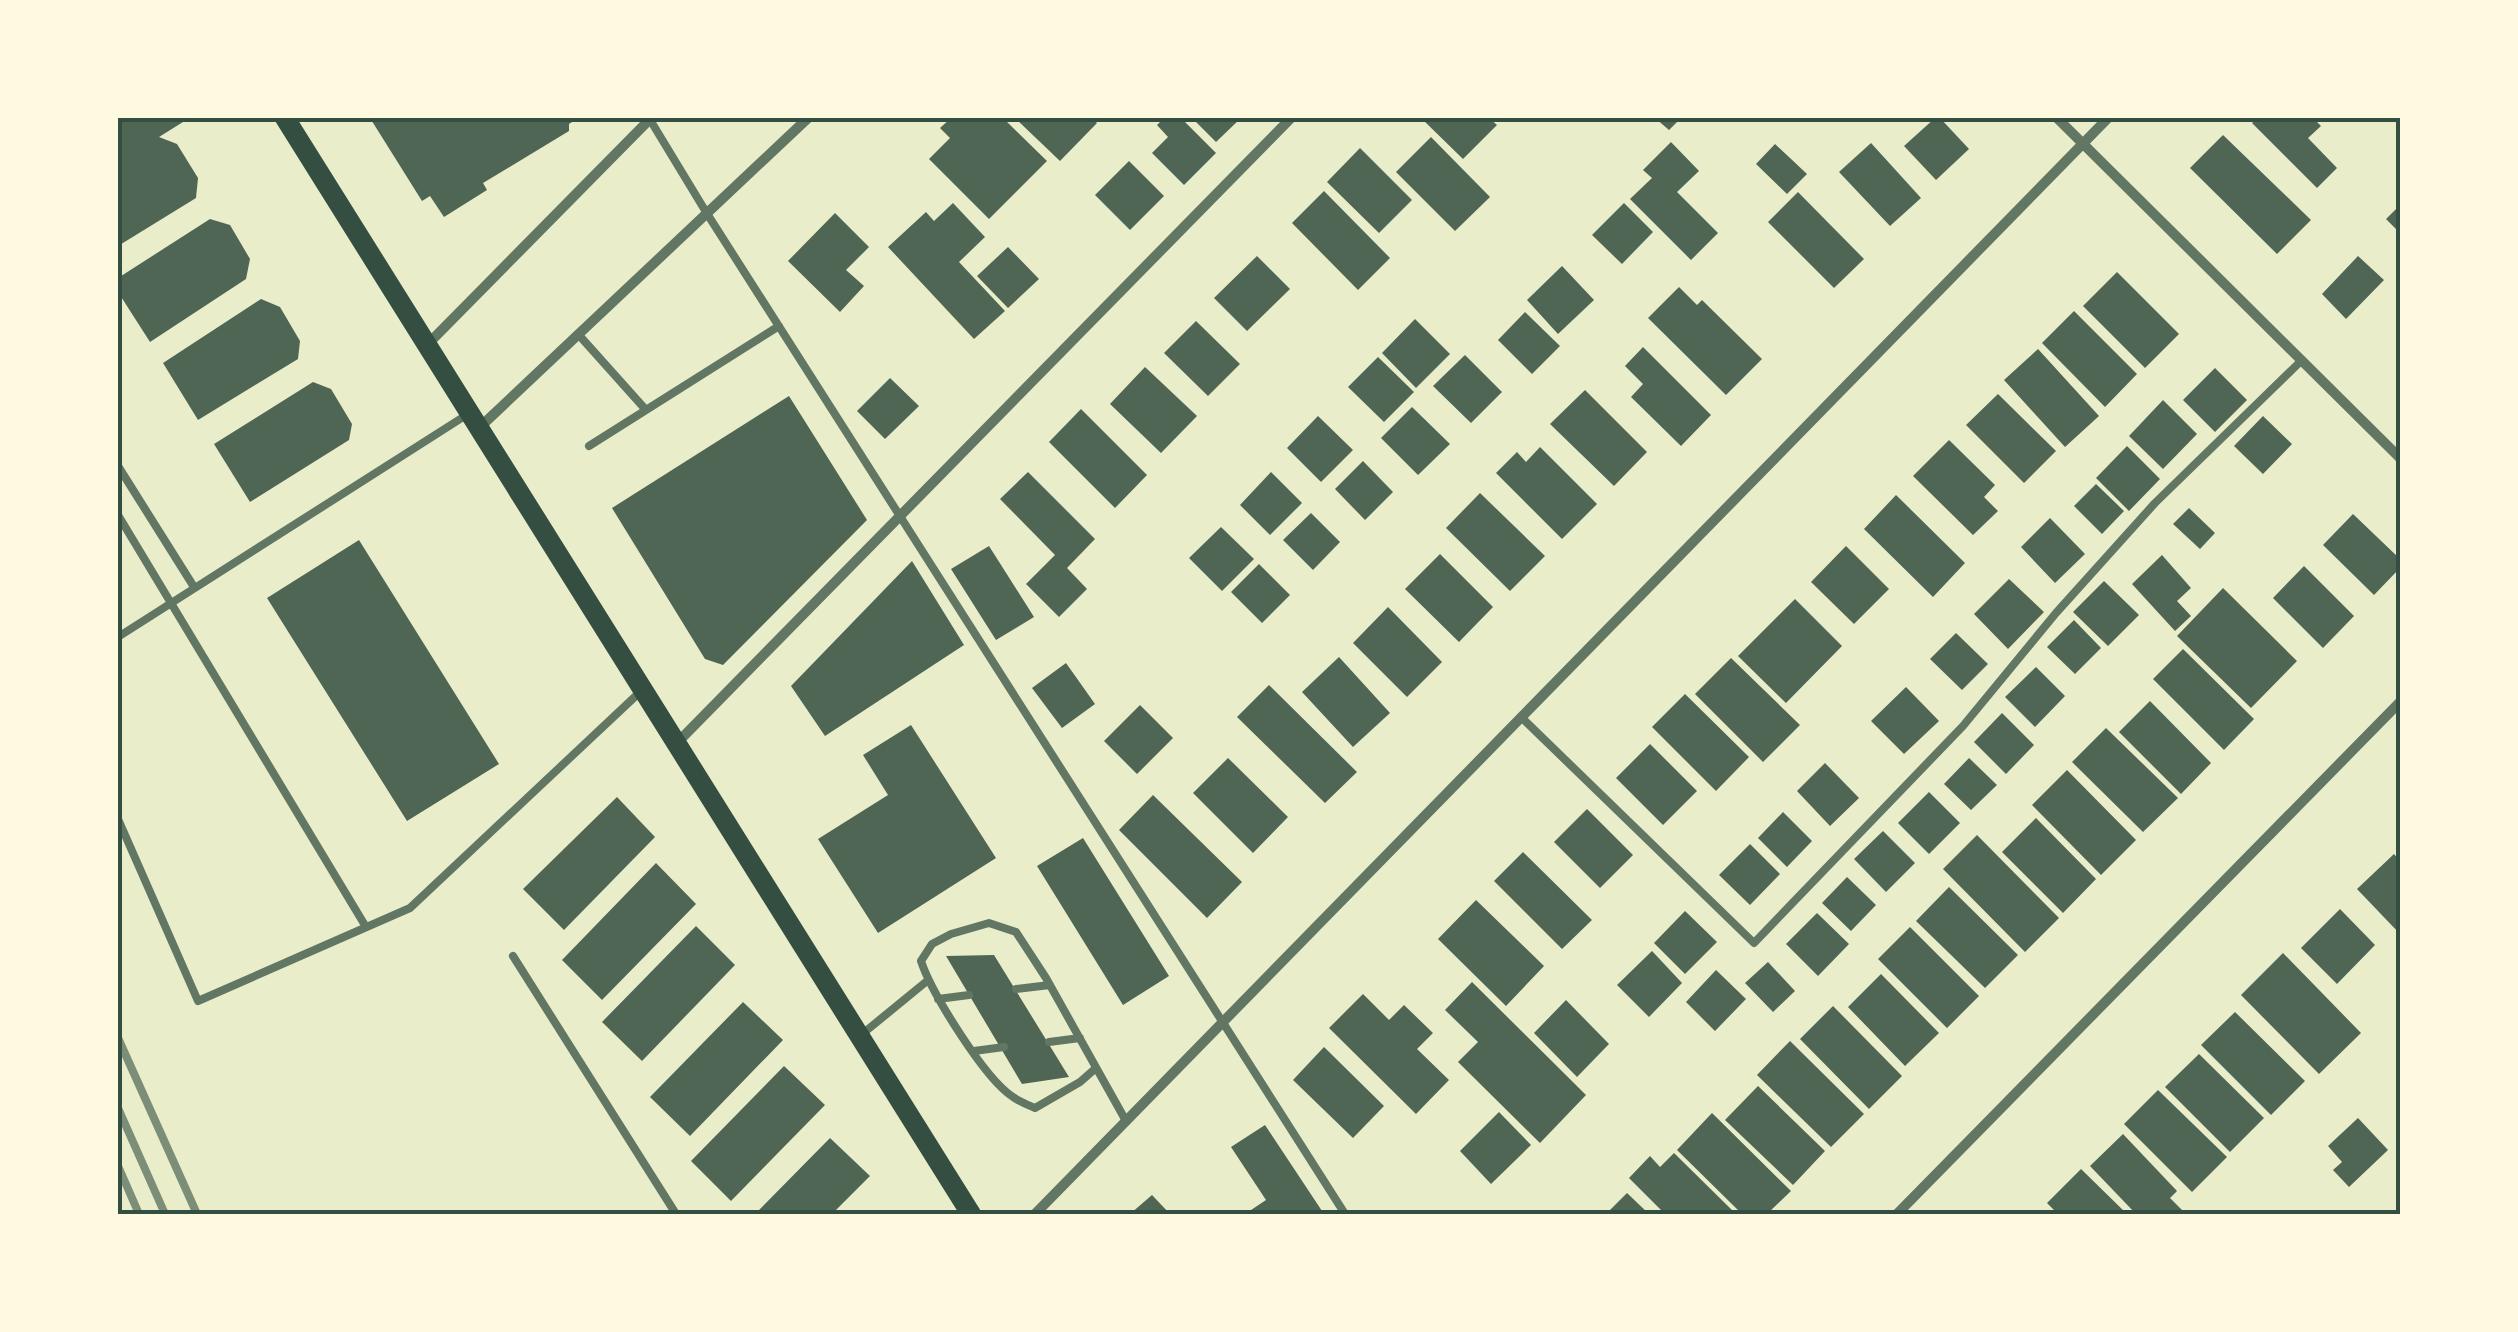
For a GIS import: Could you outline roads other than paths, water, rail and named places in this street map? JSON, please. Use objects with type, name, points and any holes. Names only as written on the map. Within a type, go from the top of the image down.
[{"type":"main road","points":[[285,118],[971,1214]]},
{"type":"street","points":[[428,344],[650,118]]},
{"type":"street","points":[[475,420],[578,334],[808,118]]},
{"type":"street","points":[[677,743],[1291,118]]},
{"type":"street","points":[[2057,118],[2400,458]]},
{"type":"street","points":[[1035,1214],[2108,118]]},
{"type":"street","points":[[1898,1214],[2400,702]]},
{"type":"lane","points":[[650,118],[706,212],[1345,1214]]},
{"type":"lane","points":[[589,446],[779,326]]},
{"type":"lane","points":[[578,334],[646,410]]},
{"type":"lane","points":[[1521,718],[1754,943],[1963,726],[2056,612],[2155,504],[2302,360]]},
{"type":"lane","points":[[118,637],[194,587],[475,420]]},
{"type":"lane","points":[[118,466],[194,587]]},
{"type":"lane","points":[[118,515],[366,927]]},
{"type":"lane","points":[[118,820],[198,1000],[410,908],[643,689]]},
{"type":"lane","points":[[1096,1068],[1080,1082],[1034,1108],[1011,1096],[974,1051],[927,980],[921,961],[932,944],[951,934],[989,924],[1016,932],[1050,985],[1126,1121]]},
{"type":"lane","points":[[513,956],[676,1214]]},
{"type":"lane","points":[[860,1036],[927,980]]},
{"type":"lane","points":[[1016,989],[1050,985]]},
{"type":"lane","points":[[938,999],[969,996]]},
{"type":"lane","points":[[1049,1042],[1080,1038]]},
{"type":"lane","points":[[974,1051],[1004,1047]]},
{"type":"railway","points":[[118,1038],[197,1214]]},
{"type":"railway","points":[[118,1108],[165,1214]]},
{"type":"railway","points":[[118,1166],[139,1214]]}]
